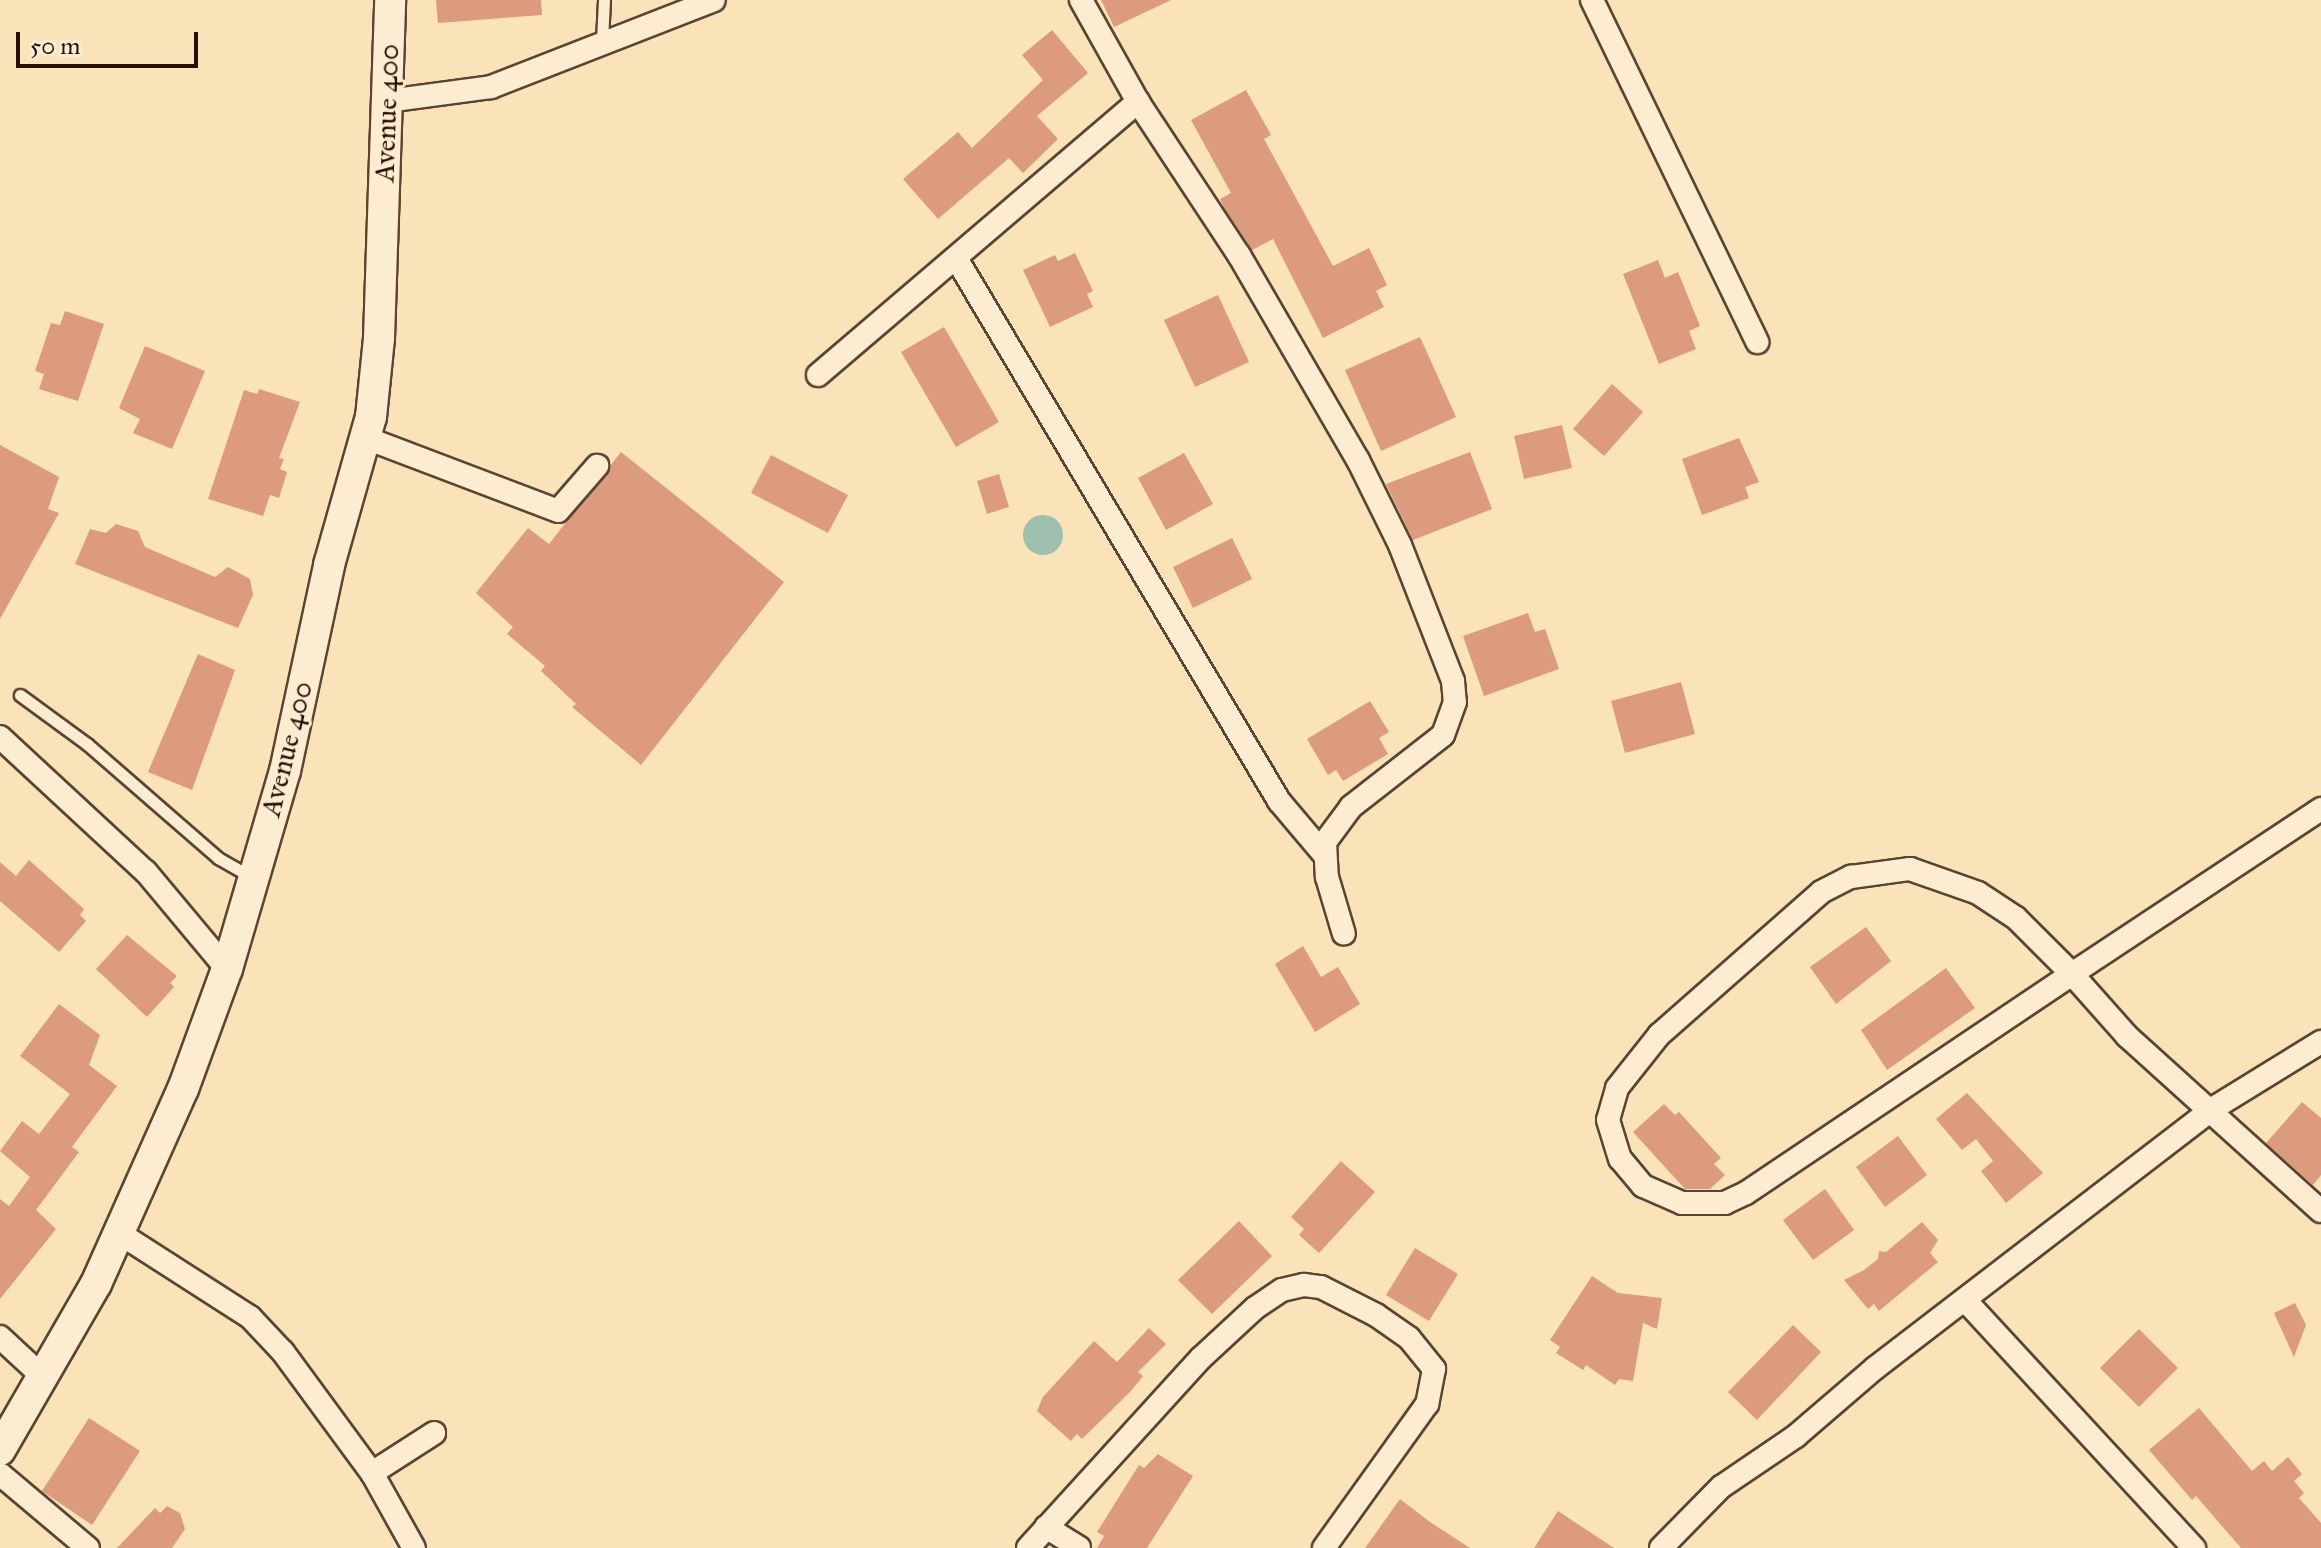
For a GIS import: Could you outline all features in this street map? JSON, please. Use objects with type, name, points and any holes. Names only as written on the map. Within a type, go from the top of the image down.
[{"type":"main road","name":"Avenue 400","points":[[0,1450],[96,1284],[183,1089],[227,969],[285,771],[329,565],[366,438],[379,338],[390,0]]},
{"type":"street","points":[[388,101],[491,87],[602,41],[714,0]]},
{"type":"street","points":[[1081,0],[1138,102],[1239,255],[1358,460],[1400,545],[1453,681],[1455,702],[1443,735],[1351,807],[1330,832],[1323,853]]},
{"type":"street","points":[[1592,0],[1757,342]]},
{"type":"street","points":[[818,375],[1138,102]]},
{"type":"street","points":[[956,258],[1279,801],[1323,853],[1344,934]]},
{"type":"street","points":[[366,438],[558,511],[597,466]]},
{"type":"street","points":[[0,737],[146,872],[227,969]]},
{"type":"street","points":[[2321,809],[2072,974],[1725,1203],[1701,1206],[1656,1194],[1629,1173],[1610,1137],[1608,1120],[1617,1088],[1659,1035],[1821,892],[1851,877],[1910,869],[1978,893],[2016,918],[2072,974],[2127,1036],[2212,1109],[2321,1211]]},
{"type":"street","points":[[1661,1548],[1721,1487],[1796,1436],[1965,1300],[2212,1109],[2318,1049]]},
{"type":"street","points":[[119,1233],[250,1317],[283,1352],[372,1473],[414,1548]]},
{"type":"street","points":[[1028,1548],[1201,1358],[1255,1308],[1282,1290],[1304,1285],[1321,1287],[1376,1315],[1409,1338],[1434,1369],[1427,1404],[1324,1548]]},
{"type":"street","points":[[1965,1300],[2194,1548]]},
{"type":"street","points":[[0,1337],[42,1376]]},
{"type":"street","points":[[372,1473],[434,1433]]},
{"type":"street","points":[[0,1474],[88,1548]]},
{"type":"street","points":[[1046,1527],[1079,1548]]},
{"type":"lane","points":[[602,41],[604,0]]},
{"type":"lane","points":[[20,695],[87,744],[218,858],[253,879]]},
{"type":"shaded area","points":[[1043,515],[1057,521],[1063,535],[1057,549],[1043,555],[1029,549],[1023,535],[1029,521]]},
{"type":"building","points":[[436,0],[541,0],[542,15],[438,23]]},
{"type":"building","points":[[1101,0],[1171,0],[1114,27]]},
{"type":"building","points":[[1052,30],[1088,73],[1037,116],[1058,139],[1023,173],[1009,158],[938,219],[903,179],[958,132],[972,148],[1043,80],[1022,55]]},
{"type":"building","points":[[1246,90],[1271,135],[1264,139],[1333,266],[1369,248],[1387,285],[1376,291],[1384,307],[1323,338],[1273,239],[1252,250],[1225,209],[1220,199],[1231,193],[1191,120]]},
{"type":"building","points":[[1075,253],[1093,291],[1087,294],[1093,307],[1050,327],[1023,270],[1055,255],[1058,261]]},
{"type":"building","points":[[1658,260],[1665,278],[1678,272],[1700,326],[1689,331],[1696,349],[1659,364],[1623,274]]},
{"type":"building","points":[[1218,295],[1249,362],[1195,387],[1164,320]]},
{"type":"building","points":[[65,311],[104,324],[78,401],[39,389],[44,374],[35,371],[51,323],[60,325]]},
{"type":"building","points":[[944,327],[999,422],[956,447],[901,352]]},
{"type":"building","points":[[1420,337],[1456,417],[1381,451],[1345,370]]},
{"type":"building","points":[[145,346],[205,371],[172,449],[133,433],[140,419],[119,408]]},
{"type":"building","points":[[1612,384],[1643,412],[1604,456],[1573,429]]},
{"type":"building","points":[[259,389],[300,402],[279,458],[284,459],[280,469],[287,472],[279,498],[270,495],[263,516],[208,499],[244,390],[257,394]]},
{"type":"building","points":[[1562,425],[1572,468],[1524,479],[1514,436]]},
{"type":"building","points":[[1739,438],[1759,482],[1745,487],[1749,498],[1702,515],[1682,459]]},
{"type":"building","points":[[0,445],[59,477],[48,509],[59,513],[0,619]]},
{"type":"building","points":[[621,452],[784,582],[641,765],[572,707],[576,704],[541,671],[545,666],[507,634],[513,627],[476,593],[528,528],[549,544]]},
{"type":"building","points":[[1470,452],[1492,509],[1413,540],[1386,484]]},
{"type":"building","points":[[1184,453],[1213,504],[1166,530],[1138,478]]},
{"type":"building","points":[[771,455],[848,495],[828,533],[751,493]]},
{"type":"building","points":[[999,474],[1009,507],[987,514],[977,481]]},
{"type":"building","points":[[116,524],[138,531],[145,547],[215,577],[228,567],[250,579],[253,595],[238,628],[75,564],[90,529],[106,533]]},
{"type":"building","points":[[1232,538],[1252,579],[1193,608],[1173,567]]},
{"type":"building","points":[[1528,613],[1535,632],[1545,629],[1559,669],[1484,696],[1463,636]]},
{"type":"building","points":[[198,654],[235,670],[192,790],[148,772]]},
{"type":"building","points":[[1681,682],[1695,734],[1625,753],[1611,701]]},
{"type":"building","points":[[1370,701],[1389,732],[1379,738],[1388,754],[1343,781],[1336,770],[1328,775],[1307,739]]},
{"type":"building","points":[[29,860],[84,909],[80,915],[86,921],[59,952],[0,901],[0,862],[16,876]]},
{"type":"building","points":[[1866,927],[1891,961],[1836,1004],[1810,967]]},
{"type":"building","points":[[127,935],[177,976],[170,983],[174,987],[147,1017],[96,969]]},
{"type":"building","points":[[1303,946],[1321,977],[1338,967],[1360,1004],[1315,1032],[1275,964]]},
{"type":"building","points":[[1946,968],[1975,1008],[1887,1070],[1861,1030]]},
{"type":"building","points":[[59,1004],[100,1035],[89,1065],[117,1086],[72,1147],[79,1152],[36,1210],[56,1229],[0,1299],[0,1199],[9,1206],[30,1177],[0,1151],[22,1121],[39,1134],[70,1094],[20,1056]]},
{"type":"building","points":[[1967,1093],[2043,1173],[2006,1203],[1981,1171],[1993,1161],[1976,1139],[1962,1150],[1936,1119]]},
{"type":"building","points":[[2302,1102],[2321,1118],[2321,1175],[2313,1185],[2266,1143]]},
{"type":"building","points":[[1664,1104],[1675,1115],[1679,1112],[1721,1158],[1714,1164],[1725,1175],[1710,1189],[1685,1189],[1633,1132]]},
{"type":"building","points":[[1898,1136],[1927,1175],[1885,1207],[1856,1167]]},
{"type":"building","points":[[1341,1161],[1375,1192],[1319,1253],[1299,1235],[1304,1229],[1291,1217]]},
{"type":"building","points":[[1825,1189],[1854,1230],[1813,1260],[1783,1220]]},
{"type":"building","points":[[1239,1221],[1272,1256],[1212,1314],[1178,1280]]},
{"type":"building","points":[[1922,1222],[1938,1240],[1930,1253],[1938,1262],[1879,1311],[1874,1304],[1868,1309],[1844,1280],[1864,1270],[1878,1259],[1879,1251],[1886,1252]]},
{"type":"building","points":[[1415,1248],[1458,1274],[1429,1321],[1386,1295]]},
{"type":"building","points":[[1592,1276],[1618,1293],[1662,1298],[1657,1329],[1643,1323],[1633,1381],[1619,1379],[1615,1385],[1586,1365],[1583,1370],[1556,1353],[1560,1347],[1550,1340]]},
{"type":"building","points":[[2295,1303],[2306,1325],[2294,1357],[2274,1313]]},
{"type":"building","points":[[1793,1325],[1821,1352],[1757,1420],[1728,1392]]},
{"type":"building","points":[[1149,1328],[1166,1344],[1138,1372],[1143,1376],[1130,1392],[1082,1439],[1077,1434],[1071,1441],[1037,1411],[1043,1397],[1094,1341],[1117,1362]]},
{"type":"building","points":[[2139,1329],[2178,1368],[2139,1407],[2100,1368]]},
{"type":"building","points":[[2199,1408],[2252,1471],[2264,1461],[2272,1471],[2288,1457],[2302,1474],[2294,1481],[2304,1493],[2299,1498],[2321,1523],[2321,1548],[2241,1548],[2196,1496],[2192,1500],[2149,1450]]},
{"type":"building","points":[[89,1418],[140,1451],[92,1525],[42,1491]]},
{"type":"building","points":[[1158,1454],[1193,1476],[1147,1548],[1097,1548],[1104,1536],[1097,1532],[1139,1465],[1144,1468]]},
{"type":"building","points":[[1400,1499],[1430,1522],[1470,1548],[1365,1548]]},
{"type":"building","points":[[167,1506],[180,1513],[185,1529],[172,1548],[117,1548],[155,1508],[160,1513]]},
{"type":"building","points":[[1558,1511],[1614,1548],[1534,1548]]}]
